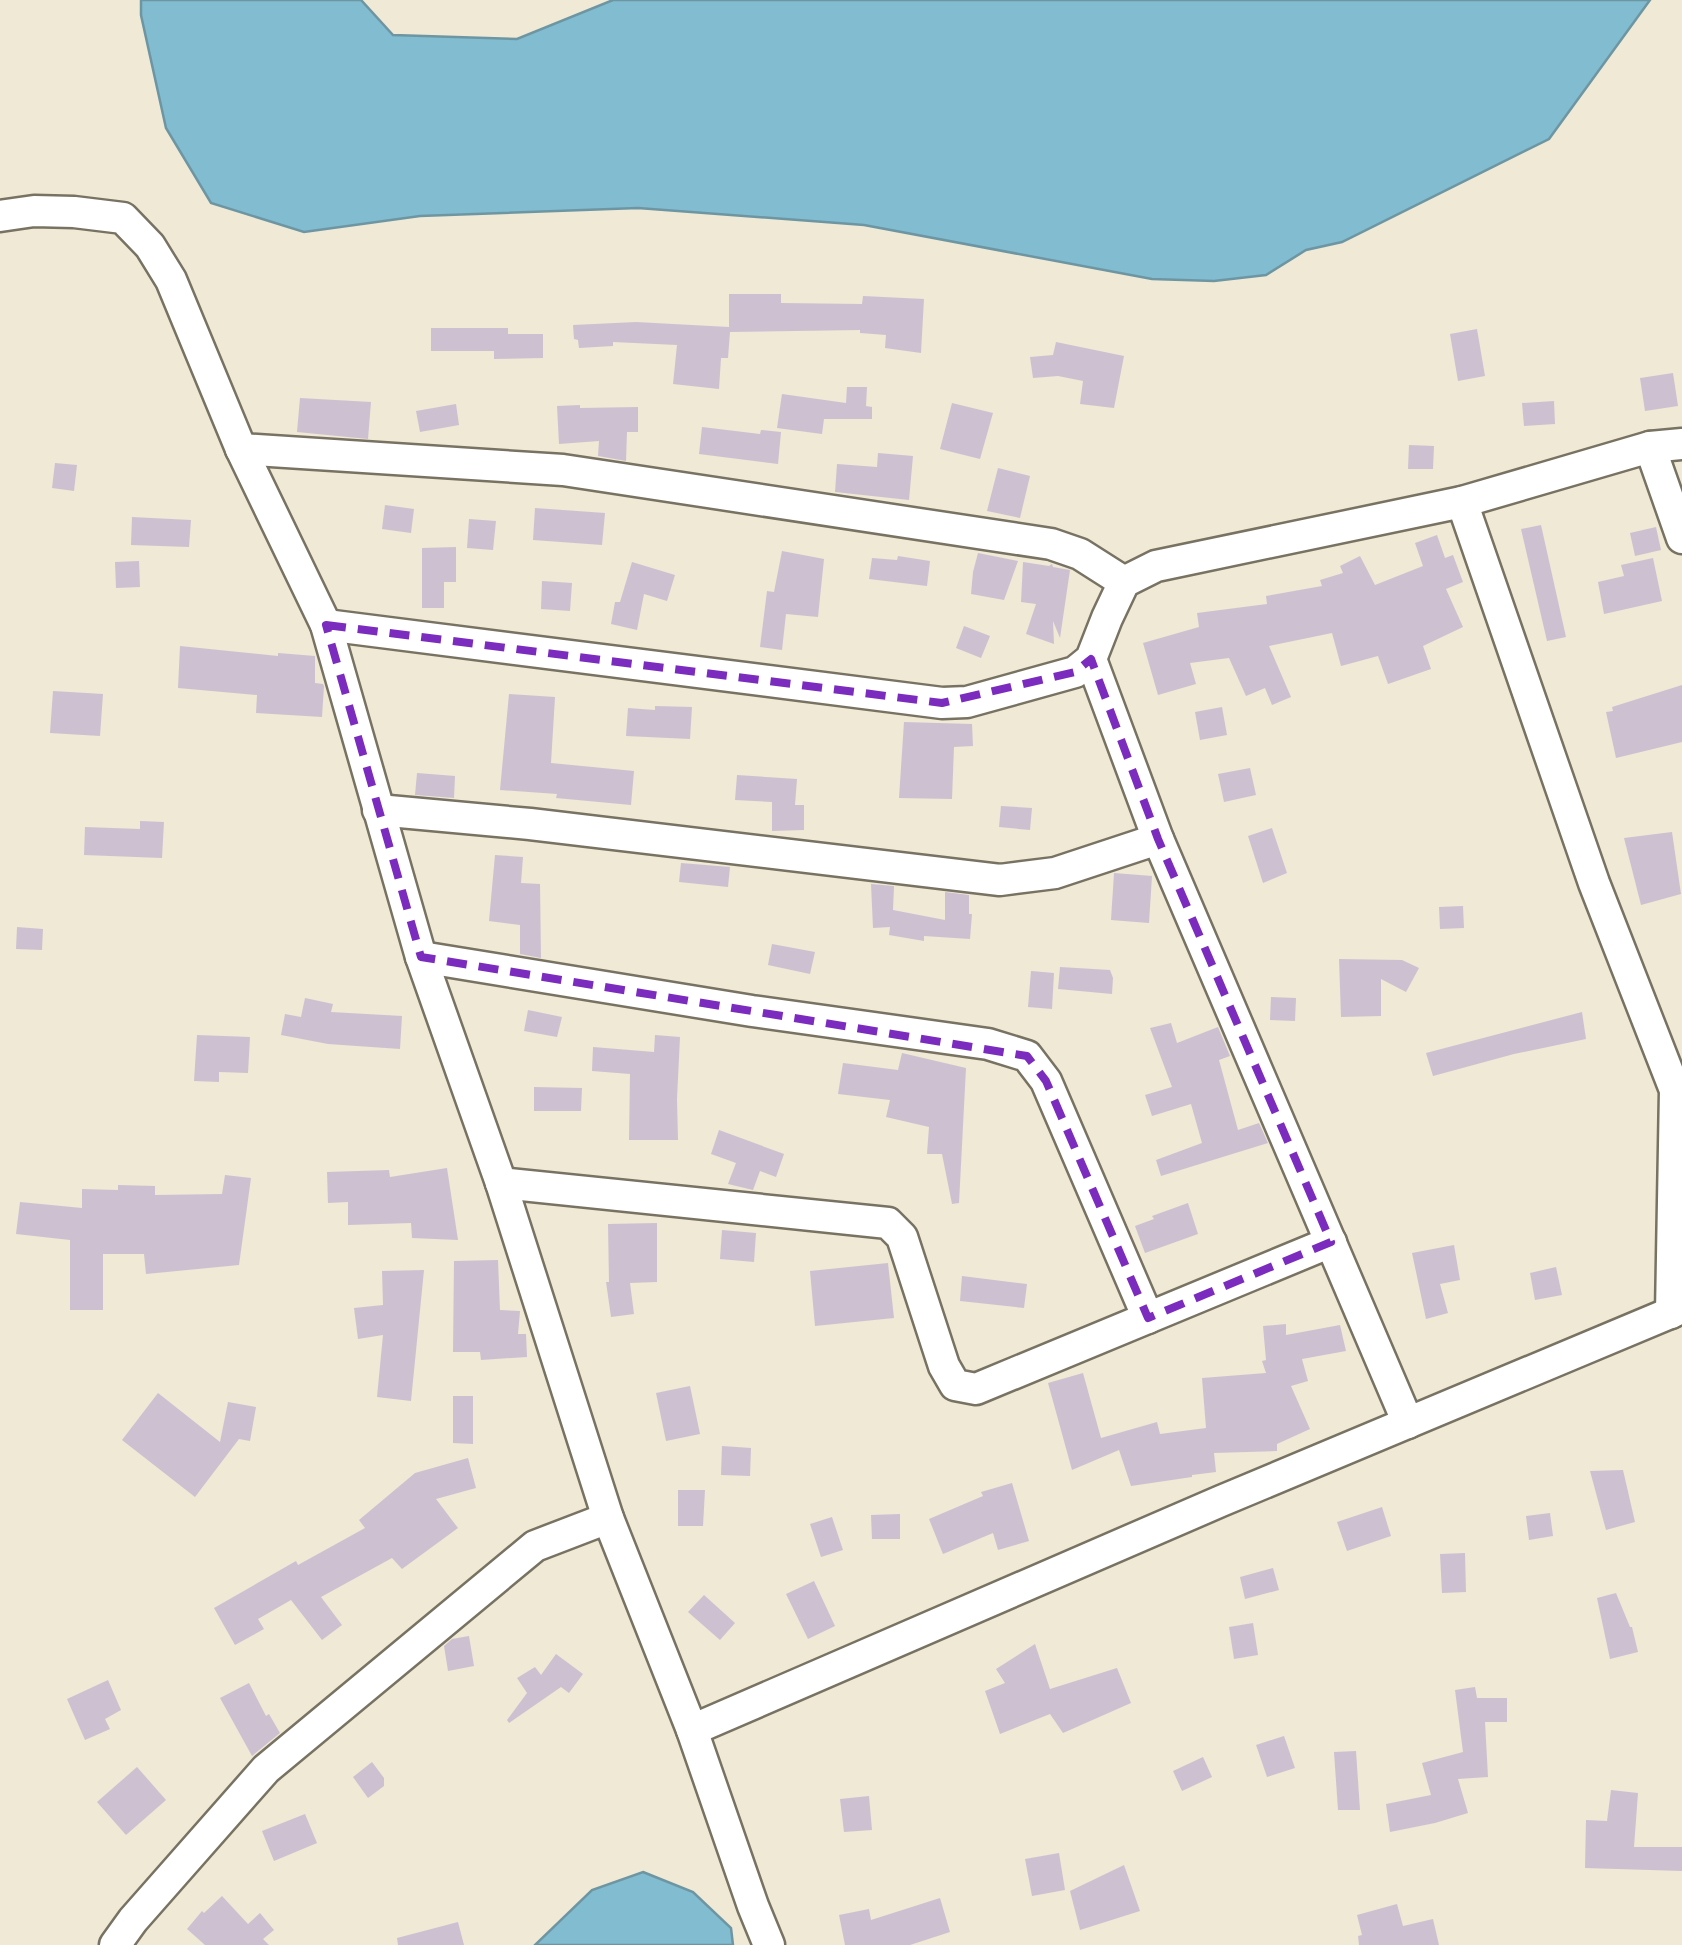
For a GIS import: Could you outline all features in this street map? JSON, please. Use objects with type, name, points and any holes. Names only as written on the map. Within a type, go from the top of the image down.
[{"type":"street","points":[[0,216],[47,212],[123,218],[150,246],[171,280],[241,449],[326,625],[421,956],[500,1183],[608,1518],[692,1730],[769,1945]]},
{"type":"street","points":[[326,625],[942,704],[967,702],[1075,672],[1091,660],[1124,582],[1156,566],[1462,502],[1650,446],[1682,444]]},
{"type":"street","points":[[1650,446],[1682,538]]},
{"type":"street","points":[[241,449],[563,470],[1051,544],[1080,554],[1124,582]]},
{"type":"street","points":[[692,1730],[1203,1508],[1677,1310],[1679,1088],[1594,883],[1462,502]]},
{"type":"street","points":[[1091,660],[1158,839],[1408,1423]]},
{"type":"street","points":[[378,810],[530,824],[1000,880],[1056,873],[1158,839]]},
{"type":"street","points":[[421,956],[752,1011],[988,1044],[1027,1056],[1046,1080],[1148,1318]]},
{"type":"street","points":[[500,1183],[888,1223],[902,1237],[944,1366],[955,1385],[976,1389],[1332,1242]]},
{"type":"street","points":[[115,1945],[132,1920],[266,1770],[535,1546],[608,1518]]},
{"type":"highlighted area","points":[[326,625],[942,703],[1075,672],[1091,659],[1158,839],[1331,1242],[1148,1318],[1046,1081],[1027,1056],[421,957]]},
{"type":"water","points":[[141,0],[361,0],[393,35],[517,39],[613,0],[1650,0],[1549,139],[1342,242],[1306,250],[1266,275],[1214,281],[1152,279],[864,225],[638,208],[420,216],[304,232],[211,203],[166,128]]},
{"type":"water","points":[[643,1872],[693,1892],[731,1928],[733,1945],[535,1945],[592,1890]]},
{"type":"building","points":[[729,294],[781,294],[781,303],[862,304],[863,296],[924,299],[921,353],[885,348],[886,335],[860,330],[730,332],[728,358],[721,358],[719,389],[673,384],[677,345],[613,342],[613,346],[579,348],[578,340],[574,339],[573,325],[636,322],[729,327]]},
{"type":"building","points":[[431,328],[508,328],[508,334],[543,334],[543,358],[494,359],[494,351],[431,351]]},
{"type":"building","points":[[1477,329],[1485,376],[1458,381],[1450,334]]},
{"type":"building","points":[[1056,342],[1124,356],[1114,408],[1080,404],[1083,381],[1058,376],[1033,378],[1030,357],[1053,355]]},
{"type":"building","points":[[1673,373],[1678,406],[1645,411],[1640,378]]},
{"type":"building","points":[[847,387],[867,387],[866,406],[872,407],[872,419],[824,419],[822,434],[777,428],[782,394],[846,403]]},
{"type":"building","points":[[300,398],[371,402],[368,439],[297,432]]},
{"type":"building","points":[[1554,401],[1555,424],[1524,426],[1522,403]]},
{"type":"building","points":[[952,403],[993,413],[980,459],[940,449]]},
{"type":"building","points":[[456,404],[459,425],[420,432],[416,411]]},
{"type":"building","points":[[557,406],[638,407],[638,432],[627,432],[626,461],[598,456],[599,441],[559,444]]},
{"type":"building","points":[[702,427],[760,434],[761,430],[781,432],[778,464],[699,454]]},
{"type":"building","points":[[1409,445],[1434,446],[1433,469],[1408,469]]},
{"type":"building","points":[[878,453],[913,456],[909,500],[835,492],[837,464],[877,467]]},
{"type":"building","points":[[55,463],[77,465],[74,491],[52,488]]},
{"type":"building","points":[[998,468],[1030,476],[1020,518],[987,511]]},
{"type":"building","points":[[385,505],[414,509],[411,533],[382,529]]},
{"type":"building","points":[[535,508],[605,513],[602,545],[533,540]]},
{"type":"building","points":[[132,517],[191,520],[189,547],[131,545]]},
{"type":"building","points":[[469,519],[496,521],[493,550],[467,548]]},
{"type":"building","points":[[1541,525],[1566,637],[1547,641],[1521,529]]},
{"type":"building","points":[[1656,527],[1661,550],[1635,556],[1630,533]]},
{"type":"building","points":[[1437,535],[1445,558],[1453,555],[1463,582],[1446,589],[1463,627],[1423,646],[1431,669],[1388,684],[1378,656],[1341,666],[1332,633],[1269,646],[1291,697],[1272,705],[1265,688],[1246,696],[1229,658],[1190,663],[1196,684],[1158,695],[1143,643],[1199,627],[1197,613],[1267,604],[1266,596],[1322,586],[1320,580],[1343,573],[1340,566],[1360,556],[1375,585],[1423,566],[1415,543]]},
{"type":"building","points":[[456,547],[456,582],[444,582],[444,608],[422,608],[422,548]]},
{"type":"building","points":[[782,551],[824,559],[818,617],[786,614],[782,650],[760,647],[767,591],[774,592]]},
{"type":"building","points":[[978,553],[1018,561],[1004,600],[971,594]]},
{"type":"building","points":[[898,556],[930,561],[927,586],[869,579],[872,558],[897,560]]},
{"type":"building","points":[[1653,558],[1662,601],[1604,614],[1598,582],[1624,576],[1621,565]]},
{"type":"building","points":[[139,561],[140,587],[116,588],[115,562]]},
{"type":"building","points":[[632,562],[675,575],[667,601],[644,594],[637,630],[611,624],[615,602],[620,602]]},
{"type":"building","points":[[1023,562],[1070,570],[1060,638],[1053,621],[1054,644],[1026,634],[1036,604],[1021,602]]},
{"type":"building","points":[[542,581],[572,583],[570,611],[541,609]]},
{"type":"building","points":[[964,626],[990,636],[981,658],[956,648]]},
{"type":"building","points":[[180,646],[315,656],[315,683],[324,686],[322,717],[256,713],[257,695],[178,688]]},
{"type":"building","points":[[1682,685],[1682,742],[1616,758],[1606,712]]},
{"type":"building","points":[[53,691],[103,694],[100,736],[50,733]]},
{"type":"building","points":[[509,694],[555,697],[551,763],[634,771],[631,805],[500,790]]},
{"type":"building","points":[[655,706],[692,707],[690,739],[626,736],[628,708],[655,710]]},
{"type":"building","points":[[1222,707],[1227,735],[1200,740],[1195,712]]},
{"type":"building","points":[[904,722],[972,724],[973,746],[954,747],[952,799],[899,798]]},
{"type":"building","points":[[1250,768],[1256,795],[1224,802],[1218,774]]},
{"type":"building","points":[[417,773],[455,776],[454,798],[415,795]]},
{"type":"building","points":[[737,775],[797,779],[795,805],[804,805],[804,830],[772,831],[772,802],[735,800]]},
{"type":"building","points":[[1001,806],[1032,808],[1030,830],[999,827]]},
{"type":"building","points":[[140,821],[164,822],[162,858],[84,855],[85,827],[140,829]]},
{"type":"building","points":[[1272,828],[1287,873],[1263,883],[1248,836]]},
{"type":"building","points":[[1672,832],[1681,894],[1641,905],[1624,838]]},
{"type":"building","points":[[495,855],[523,857],[521,883],[540,884],[541,958],[520,954],[520,925],[489,921]]},
{"type":"building","points":[[681,863],[730,867],[728,887],[679,882]]},
{"type":"building","points":[[1114,873],[1152,876],[1149,923],[1111,920]]},
{"type":"building","points":[[871,884],[894,886],[893,910],[945,920],[945,892],[969,895],[970,939],[924,936],[924,941],[889,935],[890,927],[873,928]]},
{"type":"building","points":[[1463,906],[1464,928],[1440,929],[1439,907]]},
{"type":"building","points":[[17,927],[43,929],[42,950],[16,949]]},
{"type":"building","points":[[772,944],[815,952],[810,974],[768,965]]},
{"type":"building","points":[[1339,959],[1402,960],[1419,968],[1406,992],[1381,979],[1381,1016],[1341,1017]]},
{"type":"building","points":[[1060,967],[1110,970],[1112,994],[1058,989]]},
{"type":"building","points":[[1031,971],[1054,973],[1052,1009],[1028,1007]]},
{"type":"building","points":[[1271,997],[1296,998],[1295,1021],[1270,1020]]},
{"type":"building","points":[[305,998],[333,1004],[331,1012],[402,1016],[400,1049],[328,1044],[281,1035],[285,1014],[301,1017]]},
{"type":"building","points":[[528,1010],[562,1017],[557,1037],[524,1031]]},
{"type":"building","points":[[1582,1012],[1586,1039],[1433,1076],[1426,1053]]},
{"type":"building","points":[[1171,1023],[1177,1043],[1218,1027],[1230,1056],[1219,1060],[1238,1130],[1259,1123],[1268,1143],[1161,1176],[1156,1160],[1202,1143],[1191,1104],[1152,1116],[1145,1095],[1172,1087],[1150,1028]]},
{"type":"building","points":[[197,1035],[250,1037],[248,1073],[219,1072],[219,1082],[194,1081]]},
{"type":"building","points":[[655,1035],[680,1037],[678,1140],[629,1140],[630,1074],[592,1071],[593,1047],[654,1052]]},
{"type":"building","points":[[902,1053],[966,1068],[959,1203],[952,1204],[942,1154],[927,1154],[929,1127],[886,1117],[890,1100],[838,1094],[843,1063],[898,1070]]},
{"type":"building","points":[[534,1087],[582,1088],[581,1111],[534,1111]]},
{"type":"building","points":[[719,1130],[784,1154],[776,1177],[760,1171],[753,1190],[728,1184],[736,1163],[711,1154]]},
{"type":"building","points":[[447,1168],[458,1240],[412,1238],[411,1223],[348,1225],[348,1202],[328,1203],[327,1172],[389,1170],[390,1177]]},
{"type":"building","points":[[225,1175],[251,1178],[239,1265],[146,1274],[144,1254],[103,1254],[103,1310],[70,1310],[70,1240],[16,1234],[20,1202],[82,1208],[82,1189],[118,1190],[118,1185],[155,1186],[155,1195],[222,1194]]},
{"type":"building","points":[[1188,1203],[1198,1234],[1145,1253],[1135,1226]]},
{"type":"building","points":[[657,1223],[657,1282],[630,1283],[634,1314],[611,1317],[606,1282],[608,1224]]},
{"type":"building","points":[[722,1230],[756,1233],[754,1262],[720,1259]]},
{"type":"building","points":[[1454,1245],[1460,1280],[1440,1284],[1448,1313],[1426,1319],[1412,1253]]},
{"type":"building","points":[[498,1260],[500,1310],[520,1311],[518,1334],[526,1334],[527,1357],[481,1360],[480,1352],[453,1352],[454,1261]]},
{"type":"building","points":[[888,1263],[894,1318],[815,1326],[810,1271]]},
{"type":"building","points":[[1556,1267],[1562,1295],[1535,1300],[1530,1273]]},
{"type":"building","points":[[424,1270],[411,1401],[377,1397],[383,1335],[358,1339],[354,1308],[383,1305],[382,1271]]},
{"type":"building","points":[[962,1276],[1027,1284],[1024,1308],[960,1301]]},
{"type":"building","points":[[1286,1324],[1286,1335],[1340,1325],[1346,1351],[1302,1359],[1308,1381],[1291,1386],[1310,1429],[1277,1444],[1277,1451],[1214,1453],[1216,1472],[1192,1477],[1131,1486],[1119,1450],[1072,1470],[1048,1383],[1083,1373],[1101,1438],[1157,1422],[1160,1434],[1206,1428],[1202,1378],[1266,1373],[1262,1361],[1266,1360],[1263,1326]]},
{"type":"building","points":[[690,1386],[700,1434],[666,1441],[656,1393]]},
{"type":"building","points":[[158,1393],[220,1442],[228,1402],[256,1407],[250,1441],[239,1439],[195,1497],[122,1440]]},
{"type":"building","points":[[453,1396],[473,1396],[473,1444],[453,1443]]},
{"type":"building","points":[[722,1446],[751,1448],[750,1476],[721,1475]]},
{"type":"building","points":[[468,1458],[476,1488],[436,1499],[458,1528],[402,1569],[392,1558],[321,1597],[342,1625],[322,1640],[291,1600],[258,1619],[264,1629],[235,1645],[214,1608],[296,1561],[298,1565],[365,1528],[359,1520],[415,1473]]},
{"type":"building","points":[[1623,1470],[1635,1522],[1606,1530],[1590,1471]]},
{"type":"building","points":[[1012,1483],[1029,1541],[998,1550],[993,1533],[943,1554],[929,1519],[983,1496],[981,1492]]},
{"type":"building","points":[[678,1490],[705,1490],[703,1526],[678,1526]]},
{"type":"building","points":[[1382,1507],[1391,1536],[1347,1551],[1337,1522]]},
{"type":"building","points":[[1550,1513],[1553,1536],[1529,1540],[1526,1516]]},
{"type":"building","points":[[900,1514],[900,1539],[872,1539],[871,1515]]},
{"type":"building","points":[[832,1517],[843,1550],[821,1557],[810,1524]]},
{"type":"building","points":[[1465,1553],[1466,1592],[1442,1593],[1440,1554]]},
{"type":"building","points":[[1273,1568],[1279,1590],[1245,1599],[1240,1577]]},
{"type":"building","points":[[814,1581],[835,1626],[808,1639],[786,1594]]},
{"type":"building","points":[[1616,1593],[1632,1627],[1638,1652],[1610,1659],[1597,1598]]},
{"type":"building","points":[[704,1595],[735,1623],[720,1640],[688,1612]]},
{"type":"building","points":[[1253,1623],[1258,1655],[1234,1659],[1229,1627]]},
{"type":"building","points":[[469,1636],[474,1666],[448,1671],[444,1646],[452,1639]]},
{"type":"building","points":[[1035,1644],[1050,1689],[1117,1668],[1131,1703],[1063,1733],[1050,1714],[1000,1734],[985,1691],[1005,1683],[996,1669]]},
{"type":"building","points":[[556,1654],[583,1674],[569,1693],[561,1687],[509,1723],[507,1720],[527,1693],[517,1678],[535,1667],[541,1675]]},
{"type":"building","points":[[108,1680],[121,1710],[105,1719],[110,1729],[85,1740],[67,1699]]},
{"type":"building","points":[[249,1683],[280,1733],[252,1756],[220,1698]]},
{"type":"building","points":[[1475,1687],[1477,1698],[1507,1698],[1507,1722],[1485,1722],[1488,1777],[1458,1779],[1468,1813],[1390,1832],[1386,1804],[1431,1795],[1422,1763],[1463,1752],[1455,1690]]},
{"type":"building","points":[[1284,1736],[1295,1768],[1267,1777],[1256,1745]]},
{"type":"building","points":[[1356,1751],[1360,1810],[1338,1810],[1334,1752]]},
{"type":"building","points":[[1203,1757],[1212,1777],[1182,1791],[1173,1771]]},
{"type":"building","points":[[372,1762],[384,1778],[384,1786],[368,1798],[353,1777]]},
{"type":"building","points":[[137,1767],[166,1800],[126,1835],[97,1802]]},
{"type":"building","points":[[1611,1790],[1638,1793],[1634,1847],[1682,1847],[1682,1871],[1585,1868],[1586,1820],[1607,1821]]},
{"type":"building","points":[[869,1796],[872,1830],[844,1832],[840,1799]]},
{"type":"building","points":[[305,1814],[317,1843],[274,1861],[262,1831]]},
{"type":"building","points":[[1059,1853],[1065,1890],[1032,1896],[1025,1859]]},
{"type":"building","points":[[1124,1865],[1140,1911],[1080,1930],[1070,1891]]},
{"type":"building","points":[[222,1896],[248,1924],[260,1913],[274,1930],[263,1939],[269,1945],[205,1945],[187,1929]]},
{"type":"building","points":[[940,1898],[950,1932],[910,1945],[845,1945],[839,1915],[869,1909],[871,1920]]},
{"type":"building","points":[[1397,1904],[1403,1926],[1433,1919],[1439,1945],[1359,1945],[1358,1936],[1362,1935],[1357,1915]]},
{"type":"building","points":[[458,1922],[464,1945],[398,1945],[397,1938]]}]
